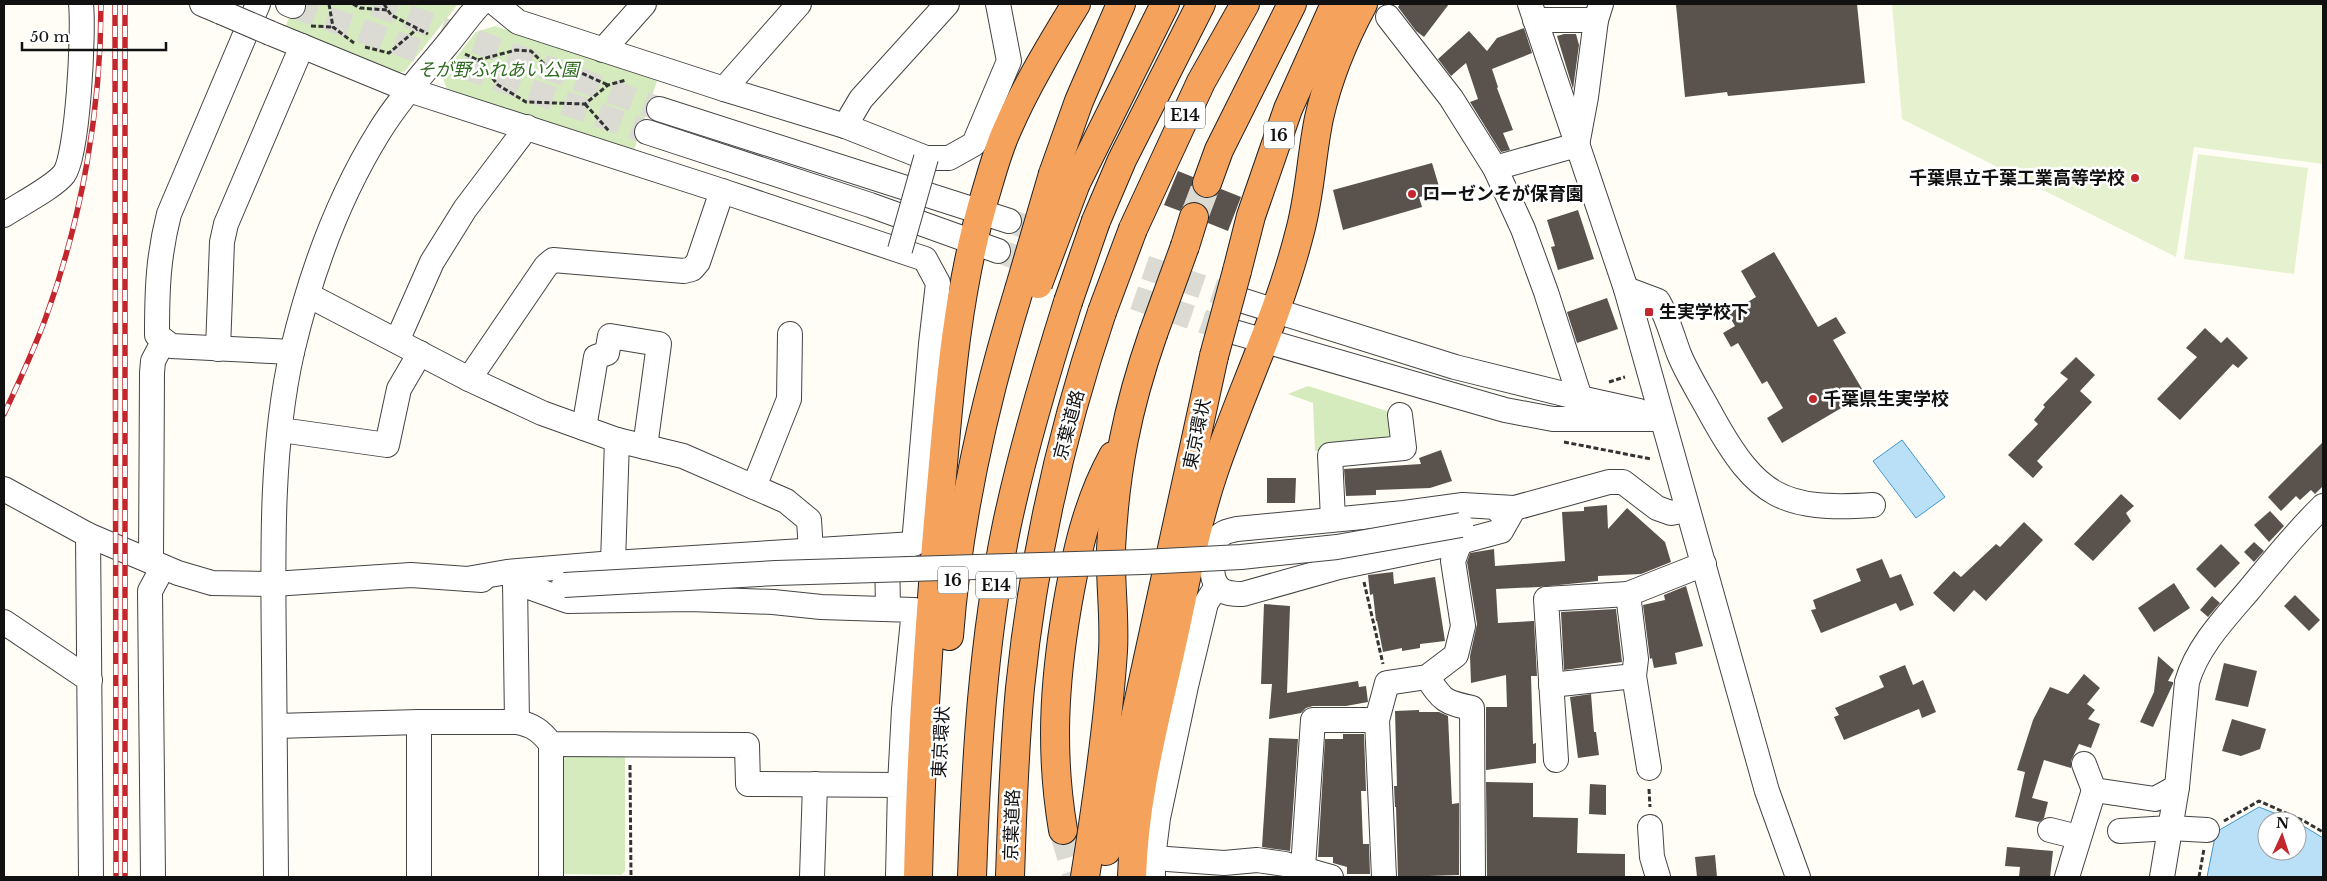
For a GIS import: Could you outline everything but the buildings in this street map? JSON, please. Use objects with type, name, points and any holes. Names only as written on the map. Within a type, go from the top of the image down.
[{"type":"highway","name":"16","points":[[918,877],[925,705],[936,546],[954,344],[972,242],[1006,131],[1051,45],[1076,4]]},
{"type":"highway","points":[[1065,178],[1080,101],[1121,4]]},
{"type":"highway","points":[[1065,178],[1165,4]]},
{"type":"highway","name":"京葉道路","points":[[972,877],[976,763],[995,596],[1020,466],[1068,302],[1096,221],[1122,160],[1201,4]]},
{"type":"highway","name":"京葉道路","points":[[1010,877],[1013,772],[1020,686],[1043,532],[1071,415],[1102,312],[1132,229],[1201,82],[1245,4]]},
{"type":"highway","points":[[1207,183],[1219,150],[1292,4]]},
{"type":"highway","name":"東京環状","points":[[1100,877],[1214,356],[1254,208],[1288,109],[1335,4]]},
{"type":"highway","points":[[1132,877],[1139,792],[1191,557],[1214,471],[1265,342],[1299,236],[1307,202],[1319,119],[1327,87],[1337,60],[1363,4]]},
{"type":"highway","name":"東京環状","points":[[936,877],[941,737],[953,581],[964,508],[976,453],[993,425],[1026,292],[1065,178]]},
{"type":"highway","points":[[1085,877],[1104,746],[1113,650],[1111,550],[1116,476],[1132,398],[1194,217]]},
{"type":"highway","points":[[1063,830],[1057,795],[1055,752],[1054,711],[1058,661],[1074,562],[1087,517],[1100,480],[1123,437]]},
{"type":"street","points":[[4,215],[58,179],[67,167],[77,102],[81,4]]},
{"type":"street","points":[[258,4],[169,214],[160,250],[157,280],[157,335],[163,342],[171,346],[292,352]]},
{"type":"street","points":[[276,877],[273,584],[276,484],[281,430],[292,352],[308,295],[326,242],[354,178],[379,132],[409,90],[462,23],[480,4]]},
{"type":"street","points":[[496,4],[518,22],[844,126],[926,158],[949,158],[974,144],[1009,62],[998,4]]},
{"type":"street","points":[[604,50],[644,4]]},
{"type":"street","points":[[724,89],[799,4]]},
{"type":"street","points":[[844,126],[861,99],[947,4]]},
{"type":"street","points":[[211,8],[409,90],[722,190],[925,259],[938,283],[914,544],[613,563],[507,572],[467,579]]},
{"type":"street","points":[[1577,145],[1598,12],[1533,12],[1577,145],[1626,289],[1767,792],[1798,877]]},
{"type":"street","points":[[1388,17],[1450,98],[1496,168],[1523,229],[1540,274],[1580,398]]},
{"type":"street","points":[[218,349],[222,242],[226,224],[302,46]]},
{"type":"street","points":[[659,109],[1009,222]]},
{"type":"street","points":[[397,341],[437,255],[465,210],[527,127]]},
{"type":"street","points":[[647,132],[870,205],[998,251]]},
{"type":"street","points":[[1496,168],[1577,145]]},
{"type":"street","points":[[900,250],[926,158]]},
{"type":"street","points":[[469,379],[546,266],[553,260],[684,271],[692,269],[698,262],[722,190]]},
{"type":"street","points":[[1626,289],[1658,301],[1666,314],[1686,369],[1729,447],[1752,477],[1767,490],[1786,500],[1813,504],[1873,505]]},
{"type":"street","points":[[308,295],[469,379],[542,413],[617,440],[683,456],[786,501],[809,520],[811,551]]},
{"type":"street","points":[[1244,301],[1455,367],[1580,398],[1632,408],[1662,419]]},
{"type":"street","points":[[1234,332],[1514,412],[1553,419],[1662,419]]},
{"type":"street","points":[[754,487],[789,399],[790,334]]},
{"type":"street","points":[[584,428],[596,357],[606,353],[610,336],[659,344],[645,447]]},
{"type":"street","points":[[153,877],[150,591],[157,564],[152,374],[153,361],[163,342]]},
{"type":"street","points":[[281,430],[387,445],[398,389],[420,353]]},
{"type":"street","points":[[1333,519],[1330,455],[1404,448],[1400,415]]},
{"type":"street","points":[[613,563],[617,440]]},
{"type":"street","points":[[1514,508],[1463,505],[1404,513],[1237,529],[1223,533],[1214,543],[1212,572],[1217,586],[1229,594],[1243,594],[1460,533],[1514,508],[1609,482],[1623,482],[1658,508],[1671,513],[1687,510]]},
{"type":"street","points":[[4,489],[88,535],[157,564],[212,583],[273,584],[411,575],[564,585],[776,573],[1143,562],[1241,556],[1460,533]]},
{"type":"street","points":[[2162,877],[2177,787],[2187,682],[2191,668],[2219,626],[2296,532],[2323,506]]},
{"type":"street","points":[[1384,877],[1377,720],[1387,683],[1428,677],[1456,655],[1463,626],[1453,561],[1460,533]]},
{"type":"street","points":[[88,535],[91,877]]},
{"type":"street","points":[[887,545],[888,609]]},
{"type":"street","points":[[1556,760],[1546,599],[1628,594],[1704,564]]},
{"type":"street","points":[[515,582],[568,601],[690,599],[773,602],[821,607],[914,610],[904,709],[898,877]]},
{"type":"street","points":[[515,582],[517,722]]},
{"type":"street","points":[[1217,586],[1206,603],[1171,758],[1153,868],[1223,870],[1257,860],[1303,868],[1331,877]]},
{"type":"street","points":[[1628,594],[1636,659],[1634,676],[1649,768]]},
{"type":"street","points":[[4,622],[90,680]]},
{"type":"street","points":[[1551,685],[1634,676]]},
{"type":"street","points":[[1428,677],[1441,698],[1453,704],[1472,708],[1473,877]]},
{"type":"street","points":[[1303,868],[1313,720],[1377,720]]},
{"type":"street","points":[[275,726],[419,722],[517,722],[529,724],[541,731],[551,744],[551,877]]},
{"type":"street","points":[[419,722],[419,877]]},
{"type":"street","points":[[551,744],[747,745],[748,784],[900,784]]},
{"type":"street","points":[[2066,877],[2094,790],[2084,764]]},
{"type":"street","points":[[812,877],[815,784]]},
{"type":"street","points":[[2094,790],[2154,799],[2177,787]]},
{"type":"street","points":[[1650,827],[1652,857],[1658,877]]},
{"type":"street","points":[[2120,831],[2170,828],[2207,830]]},
{"type":"street","points":[[2050,830],[2078,837]]},
{"type":"path","points":[[329,4],[333,27],[358,46],[389,52],[417,28]]},
{"type":"path","points":[[352,4],[360,8],[387,10]]},
{"type":"path","points":[[384,4],[391,15],[478,60],[498,85],[526,102],[585,104],[608,85],[631,79]]},
{"type":"path","points":[[478,60],[516,50],[531,51],[545,65],[565,71],[579,72],[608,85]]},
{"type":"path","points":[[585,104],[602,125],[617,137]]},
{"type":"path","points":[[1602,382],[1625,378]]},
{"type":"path","points":[[1359,562],[1387,683]]},
{"type":"path","points":[[630,744],[631,877]]},
{"type":"path","points":[[1649,768],[1650,827]]},
{"type":"path","points":[[2199,877],[2207,830],[2259,801],[2304,821],[2323,832]]},
{"type":"green space","name":"そが野ふれあい公園","points":[[295,4],[458,4],[405,71],[390,76],[283,32]]},
{"type":"green space","points":[[1892,4],[2323,4],[2323,164],[2194,147],[2176,257],[1902,119]]},
{"type":"green space","name":"そが野ふれあい公園","points":[[495,26],[657,81],[632,156],[449,96],[442,75],[476,32]]},
{"type":"green space","points":[[2198,154],[2308,168],[2294,274],[2184,259]]},
{"type":"green space","points":[[1308,386],[1387,411],[1395,446],[1315,451],[1313,403],[1288,394]]},
{"type":"green space","points":[[563,752],[625,755],[625,871],[621,875],[563,874],[558,757]]},
{"type":"water","points":[[1902,440],[1945,497],[1916,518],[1873,461]]},
{"type":"water","points":[[2259,807],[2269,811],[2257,811],[2257,861],[2307,861],[2307,828],[2323,838],[2323,877],[2207,877],[2216,832]]},
{"type":"tunnel","points":[[374,4],[659,109]]},
{"type":"tunnel","points":[[293,6],[647,132]]},
{"type":"tunnel","points":[[1194,217],[1207,183]]},
{"type":"tunnel","points":[[1009,221],[1244,301]]},
{"type":"tunnel","points":[[998,251],[1234,332]]},
{"type":"tunnel","points":[[1063,830],[1077,877]]},
{"type":"railway","points":[[4,414],[46,317],[70,241],[87,163],[93,123],[100,44],[101,4]]},
{"type":"railway","points":[[115,4],[116,877]]},
{"type":"railway","points":[[125,4],[125,877]]},
{"type":"place","name":"千葉県立千葉工業高等学校","points":[[2135,178]]},
{"type":"place","name":"ローゼンそが保育園","points":[[1412,194]]},
{"type":"place","name":"生実学校下","points":[[1649,312]]},
{"type":"place","name":"千葉県生実学校","points":[[1813,399]]}]
